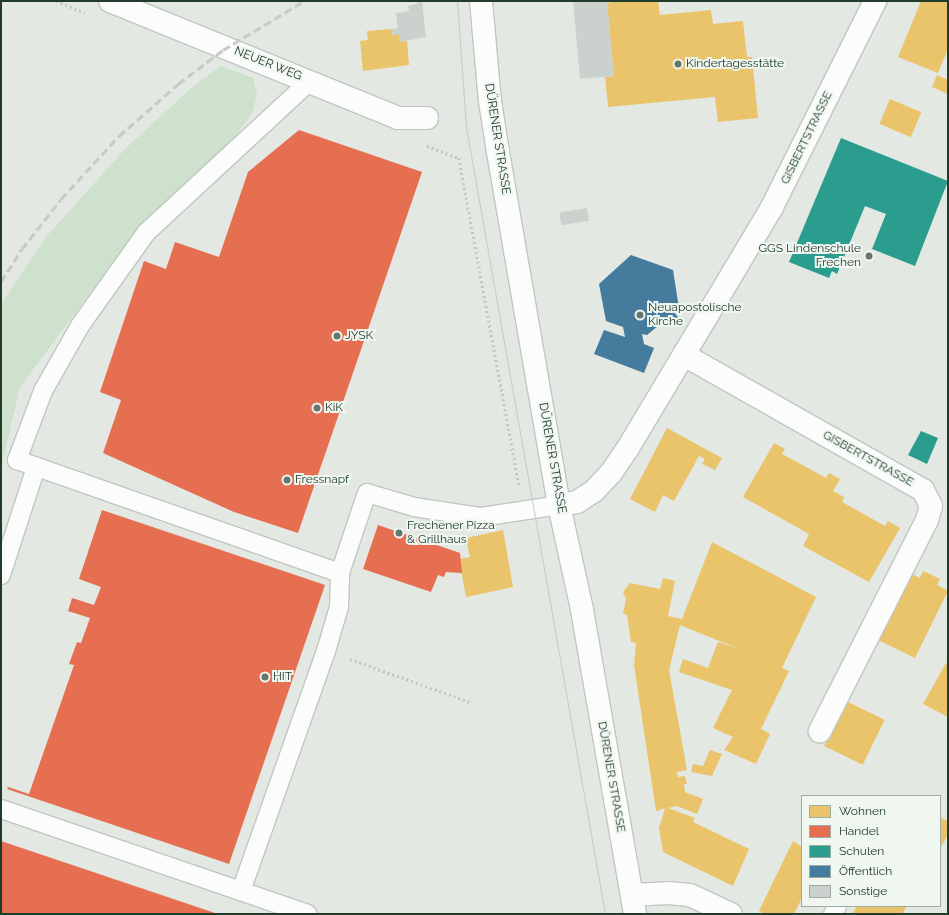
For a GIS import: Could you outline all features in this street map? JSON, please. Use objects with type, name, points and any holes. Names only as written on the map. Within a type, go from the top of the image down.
[{"type":"street","name":"NEUER WEG","points":[[110,1],[398,118],[427,118]]},
{"type":"street","name":"DÜRENER STRASSE","points":[[481,1],[490,101],[559,505],[582,610],[634,904]]},
{"type":"street","name":"GISBERTSTRASSE","points":[[559,505],[577,502],[594,491],[611,473],[684,356],[772,209],[875,1]]},
{"type":"street","name":"GISBERTSTRASSE","points":[[684,356],[924,490],[931,506],[927,520],[820,731]]},
{"type":"street","points":[[634,904],[668,893],[690,895],[731,914]]},
{"type":"lane","points":[[310,81],[146,233],[81,324],[43,391],[17,460],[340,573]]},
{"type":"lane","points":[[1,575],[36,467]]},
{"type":"lane","points":[[241,891],[326,651],[339,607],[340,573],[367,493],[414,507],[481,517],[524,509],[559,505]]},
{"type":"lane","points":[[1,809],[308,914]]},
{"type":"path","points":[[56,1],[93,16]]},
{"type":"path","points":[[423,144],[459,158],[524,509]]},
{"type":"path","points":[[326,651],[470,702]]},
{"type":"green space","points":[[221,66],[253,78],[257,95],[252,113],[232,141],[185,182],[132,237],[20,387],[1,469],[1,304],[46,237],[125,149],[190,89]]},
{"type":"building: Wohnen","points":[[622,1],[658,1],[660,15],[711,10],[713,24],[743,21],[747,57],[752,57],[758,118],[718,122],[715,97],[608,107],[605,77],[614,76],[607,3]]},
{"type":"building: Wohnen","points":[[921,1],[948,1],[948,49],[938,73],[898,57]]},
{"type":"building: Wohnen","points":[[392,29],[392,35],[399,34],[399,42],[407,41],[409,65],[363,71],[360,41],[368,40],[367,31]]},
{"type":"building: Wohnen","points":[[937,75],[948,80],[948,94],[932,87]]},
{"type":"building: Wohnen","points":[[890,99],[921,112],[911,137],[879,124]]},
{"type":"building: Wohnen","points":[[667,428],[722,458],[715,470],[702,464],[705,459],[699,456],[674,501],[663,495],[655,512],[630,499]]},
{"type":"building: Wohnen","points":[[774,443],[785,449],[782,454],[826,478],[829,473],[840,479],[833,491],[844,497],[842,502],[885,526],[888,521],[900,528],[869,582],[803,546],[809,534],[743,497]]},
{"type":"building: Wohnen","points":[[503,530],[513,587],[466,597],[459,559],[470,557],[466,538]]},
{"type":"building: Wohnen","points":[[712,542],[816,597],[782,668],[789,671],[761,729],[770,734],[756,764],[724,750],[733,737],[713,728],[732,690],[679,672],[683,659],[708,668],[718,642],[739,649],[680,625],[669,670],[687,770],[677,772],[678,777],[685,776],[687,784],[684,784],[685,792],[703,799],[697,814],[677,806],[668,808],[695,818],[693,822],[749,849],[733,886],[663,852],[659,828],[665,808],[656,811],[634,665],[636,643],[631,642],[627,615],[623,614],[626,599],[623,592],[630,583],[660,589],[663,578],[675,581],[668,616],[682,619]]},
{"type":"building: Wohnen","points":[[923,571],[940,579],[937,585],[948,591],[915,658],[876,639],[908,572],[920,578]]},
{"type":"building: Wohnen","points":[[946,663],[948,664],[948,717],[923,704]]},
{"type":"building: Wohnen","points":[[846,701],[885,720],[863,765],[824,746]]},
{"type":"building: Wohnen","points":[[710,750],[722,754],[712,776],[691,772],[693,764],[703,766]]},
{"type":"building: Wohnen","points":[[941,818],[948,821],[948,835],[941,847]]},
{"type":"building: Wohnen","points":[[793,841],[801,846],[801,900],[794,914],[764,914],[759,911]]},
{"type":"building: Wohnen","points":[[856,907],[906,907],[903,913],[906,914],[852,914]]},
{"type":"building: Handel","points":[[299,130],[422,172],[298,533],[234,512],[103,453],[121,400],[100,392],[144,261],[166,269],[175,242],[219,257],[248,172]]},
{"type":"building: Handel","points":[[102,510],[325,585],[229,864],[7,789],[8,787],[29,794],[74,665],[69,664],[77,642],[81,643],[90,618],[68,611],[72,598],[94,605],[101,587],[79,579]]},
{"type":"building: Handel","points":[[378,525],[460,553],[462,573],[446,572],[444,577],[438,575],[431,592],[363,569]]},
{"type":"building: Handel","points":[[1,841],[212,912],[218,914],[1,914]]},
{"type":"building: Schulen","points":[[841,138],[948,181],[915,266],[872,249],[886,214],[865,206],[837,274],[832,271],[829,278],[789,262]]},
{"type":"building: Schulen","points":[[921,431],[938,438],[927,464],[908,455]]},
{"type":"building: Öffentlich","name":"Neuapostolische Kirche","points":[[631,255],[673,270],[679,308],[674,312],[678,317],[673,322],[669,317],[647,335],[642,334],[644,344],[654,348],[644,373],[594,354],[604,330],[625,337],[623,327],[606,321],[599,284]]},
{"type":"building: Sonstige","points":[[417,1],[422,1],[426,37],[399,42],[399,34],[392,35],[392,29],[398,28],[396,13],[409,11],[408,6],[417,4]]},
{"type":"building: Sonstige","points":[[573,1],[612,1],[607,3],[614,76],[580,79]]},
{"type":"building: Sonstige","points":[[587,208],[589,221],[561,225],[559,212]]},
{"type":"tram line","points":[[457,1],[466,127],[605,914]]},
{"type":"railway","points":[[1,282],[22,249],[61,199],[119,136],[178,84],[223,50],[304,1]]},
{"type":"place","name":"Kindertagesstätte","points":[[678,64]]},
{"type":"place","name":"GGS Lindenschule Frechen","points":[[869,256]]},
{"type":"place","name":"Neuapostolische Kirche","points":[[640,315]]},
{"type":"place","name":"JYSK","points":[[337,336]]},
{"type":"place","name":"KiK","points":[[317,408]]},
{"type":"place","name":"Fressnapf","points":[[287,480]]},
{"type":"place","name":"Frechener Pizza & Grillhaus","points":[[399,533]]},
{"type":"place","name":"HIT","points":[[265,677]]}]
